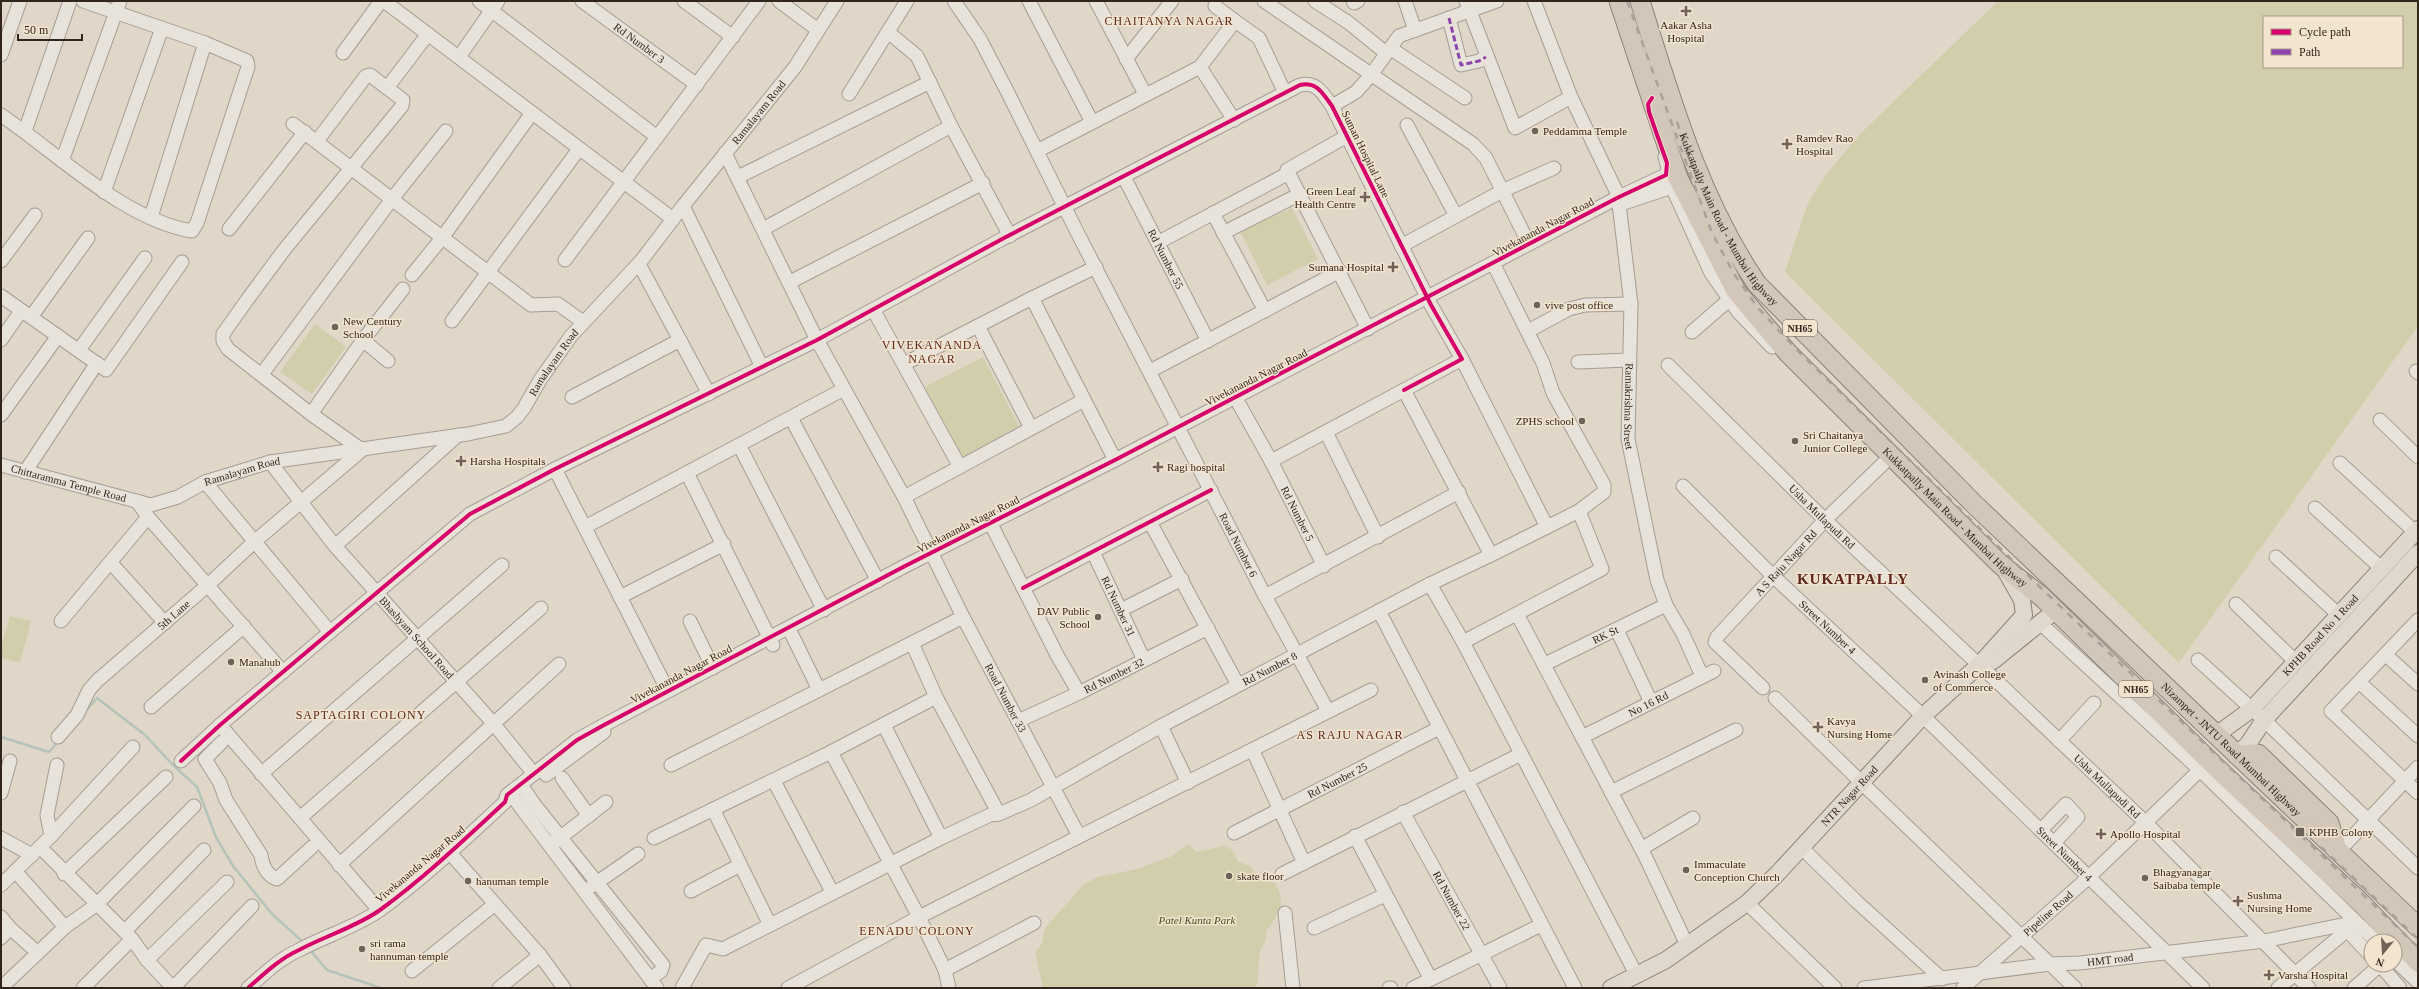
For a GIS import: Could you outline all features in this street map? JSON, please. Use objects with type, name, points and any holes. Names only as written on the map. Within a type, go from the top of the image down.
[{"type":"highway","name":"Kukkatpally Main Road - Mumbai Highway","points":[[1619,1],[1678,178],[1678,189],[1720,275],[1783,348],[1862,427],[1888,459],[2000,564],[2052,607]]},
{"type":"highway","name":"Kukkatpally Main Road - Mumbai Highway","points":[[1640,1],[1697,170],[1743,264],[1757,284],[1880,409],[2062,588]]},
{"type":"highway","points":[[1833,399],[1853,381]]},
{"type":"highway","points":[[1862,427],[1880,409]]},
{"type":"highway","name":"Nizampet - JNTU Road Mumbai Highway","points":[[2062,588],[2216,735],[2248,751],[2338,852],[2418,927]]},
{"type":"highway","name":"Nizampet - JNTU Road Mumbai Highway","points":[[2052,607],[2187,739],[2361,903],[2418,962]]},
{"type":"highway","points":[[2187,739],[2194,764]]},
{"type":"main road","name":"KPHB Road No 1 Road","points":[[2216,735],[2252,709],[2340,616],[2417,531]]},
{"type":"main road","name":"KPHB Road No 1 Road","points":[[2248,751],[2264,720],[2418,553]]},
{"type":"main road","name":"NTR Nagar Road","points":[[1981,667],[2024,615],[2022,600],[2010,576],[2000,564]]},
{"type":"main road","name":"NTR Nagar Road","points":[[1624,988],[1669,967],[1749,905],[1806,852],[1925,718],[1981,667],[2040,623],[2052,607]]},
{"type":"main road","name":"NTR Nagar Road","points":[[1611,988],[1637,976],[1749,905],[1777,874],[1864,785]]},
{"type":"street","points":[[1,55],[20,1]]},
{"type":"street","points":[[25,131],[70,1]]},
{"type":"street","points":[[1,115],[25,131],[104,192],[151,217],[179,229],[192,231],[197,223],[248,67],[247,61],[205,43],[162,28],[119,7],[83,1]]},
{"type":"street","points":[[343,54],[383,1],[673,219]]},
{"type":"street","points":[[479,1],[494,6],[657,137]]},
{"type":"street","name":"Rd Number 3","points":[[582,1],[697,85]]},
{"type":"street","points":[[684,1],[733,36]]},
{"type":"street","points":[[565,260],[759,1]]},
{"type":"street","points":[[779,1],[818,30]]},
{"type":"street","name":"Ramalayam Road","points":[[137,501],[151,505],[178,497],[205,482],[270,462],[458,436],[506,426],[517,417],[540,380],[583,322],[638,264],[725,153],[795,68],[837,1]]},
{"type":"street","points":[[849,94],[907,1]]},
{"type":"street","name":"Road Number 6","points":[[954,1],[980,39],[1065,208],[1265,596],[1328,711]]},
{"type":"street","points":[[1029,1],[1092,122]]},
{"type":"street","points":[[1096,1],[1145,94]]},
{"type":"street","points":[[1126,59],[1172,1]]},
{"type":"street","points":[[1264,1],[1473,144],[1486,158],[1504,190],[1529,244]]},
{"type":"street","points":[[1315,1],[1388,50],[1465,98]]},
{"type":"street","points":[[1353,1],[1354,3],[1358,1]]},
{"type":"street","points":[[1405,1],[1415,30]]},
{"type":"street","points":[[1332,106],[1356,92],[1371,75],[1399,36],[1449,18],[1467,6],[1497,1]]},
{"type":"street","name":"Ramakrishna Street","points":[[1534,1],[1571,97],[1619,201],[1631,304],[1628,360],[1628,439],[1657,580],[1666,605],[1708,674]]},
{"type":"street","points":[[459,57],[494,6]]},
{"type":"street","points":[[1215,6],[1259,38],[1285,93]]},
{"type":"street","points":[[1467,6],[1515,128],[1571,97]]},
{"type":"street","points":[[62,161],[119,7]]},
{"type":"street","points":[[1449,18],[1461,65],[1479,61],[1486,57]]},
{"type":"street","points":[[1037,151],[1200,67],[1235,21]]},
{"type":"street","points":[[104,192],[162,28]]},
{"type":"street","points":[[888,32],[917,56],[951,126],[983,183],[1010,236]]},
{"type":"street","points":[[387,88],[428,34]]},
{"type":"street","points":[[151,217],[205,43]]},
{"type":"street","points":[[1200,67],[1234,120]]},
{"type":"street","points":[[317,142],[366,76],[370,75],[403,100],[403,105],[353,168],[284,250],[223,334],[223,341],[228,349],[262,374],[311,414],[362,450]]},
{"type":"street","points":[[738,177],[930,82]]},
{"type":"street","name":"Suman Hospital Lane","points":[[181,761],[220,725],[470,514],[555,469],[874,311],[1010,236],[1300,85],[1307,83],[1316,85],[1332,106],[1429,302],[1462,359],[1547,527]]},
{"type":"street","name":"Vivekananda Nagar Road","points":[[248,988],[279,962],[299,949],[318,943],[379,910],[450,853],[510,798],[604,733],[772,642],[824,610],[878,581],[933,555],[994,530],[1368,329],[1429,302],[1496,269],[1666,175],[1667,163],[1649,112],[1648,104],[1652,98]]},
{"type":"street","points":[[412,275],[442,238],[532,113]]},
{"type":"street","points":[[293,124],[353,168],[531,305],[558,304],[583,322]]},
{"type":"street","points":[[1407,125],[1456,216]]},
{"type":"street","points":[[763,229],[951,126]]},
{"type":"street","points":[[229,229],[305,132]]},
{"type":"street","points":[[262,374],[392,199],[446,132]]},
{"type":"street","points":[[1347,136],[1287,170],[1340,271],[1368,329]]},
{"type":"street","points":[[452,321],[487,271],[579,149]]},
{"type":"street","name":"Road Number 33","points":[[725,153],[790,282],[817,340],[904,497],[963,617],[1051,787],[1079,836]]},
{"type":"street","points":[[1401,246],[1504,190],[1554,168]]},
{"type":"street","points":[[1159,242],[1289,173]]},
{"type":"street","name":"Rd Number 55","points":[[1124,177],[1159,242],[1208,341]]},
{"type":"street","points":[[790,282],[983,183]]},
{"type":"street","name":"Vivekananda Nagar Road","points":[[524,788],[534,774],[577,740],[713,668],[772,642],[792,635],[933,555],[1115,460],[1239,404],[1429,302],[1529,244],[1619,201],[1678,189]]},
{"type":"street","points":[[1223,233],[1300,194]]},
{"type":"street","points":[[683,206],[762,367]]},
{"type":"street","points":[[1213,213],[1265,310]]},
{"type":"street","points":[[1,262],[35,215]]},
{"type":"street","points":[[1,340],[26,314],[88,238]]},
{"type":"street","points":[[79,350],[145,258]]},
{"type":"street","points":[[24,472],[105,369],[182,262]]},
{"type":"street","points":[[638,264],[709,394]]},
{"type":"street","points":[[904,364],[1096,267]]},
{"type":"street","points":[[1496,269],[1528,331],[1569,309],[1585,305],[1631,304]]},
{"type":"street","points":[[1150,371],[1340,271]]},
{"type":"street","points":[[1720,275],[1730,299],[1739,313],[1823,400],[1888,459],[1948,525]]},
{"type":"street","points":[[311,414],[363,340],[403,289]]},
{"type":"street","points":[[1,296],[105,369]]},
{"type":"street","points":[[1032,298],[1115,460]]},
{"type":"street","points":[[1692,332],[1730,299]]},
{"type":"street","points":[[874,311],[960,467]]},
{"type":"street","points":[[978,326],[1031,428]]},
{"type":"street","name":"Rd Number 8","points":[[682,988],[706,945],[723,949],[832,892],[941,838],[990,815],[998,814],[1030,800],[1161,726],[1238,685],[1430,584],[1579,511],[1598,498],[1604,492],[1604,485],[1553,393],[1543,363],[1528,331]]},
{"type":"street","points":[[1,415],[58,336]]},
{"type":"street","points":[[363,340],[388,361]]},
{"type":"street","points":[[572,397],[680,340]]},
{"type":"street","points":[[1271,461],[1462,359]]},
{"type":"street","points":[[1578,362],[1628,360]]},
{"type":"street","name":"Usha Mullapudi Rd","points":[[1668,365],[1824,520],[2146,823],[2309,988]]},
{"type":"street","points":[[585,527],[844,390]]},
{"type":"street","points":[[1404,390],[1491,555]]},
{"type":"street","points":[[904,497],[1084,400]]},
{"type":"street","name":"Rd Number 5","points":[[1239,404],[1271,461],[1324,566]]},
{"type":"street","points":[[791,418],[878,581]]},
{"type":"street","points":[[2380,420],[2418,457]]},
{"type":"street","points":[[1326,432],[1378,537]]},
{"type":"street","points":[[335,546],[458,436]]},
{"type":"street","points":[[740,445],[824,610]]},
{"type":"street","name":"5th Lane","points":[[58,737],[77,715],[89,690],[98,680],[208,585],[254,542],[362,450]]},
{"type":"street","name":"A S Raju Nagar Rd","points":[[1763,688],[1715,642],[1717,637],[1824,520],[1888,459]]},
{"type":"street","name":"Bhashyam School Road","points":[[270,462],[335,546],[493,723],[534,774]]},
{"type":"street","points":[[2340,464],[2417,531]]},
{"type":"street","name":"Chittaramma Temple Road","points":[[1,465],[137,501]]},
{"type":"street","points":[[555,469],[668,691]]},
{"type":"street","points":[[687,473],[772,642]]},
{"type":"street","points":[[205,482],[330,632]]},
{"type":"street","name":"Street Number 4","points":[[1683,486],[1774,576],[2056,842],[2089,877],[2167,951],[2203,988]]},
{"type":"street","points":[[1023,588],[1211,490]]},
{"type":"street","points":[[1265,596],[1324,566],[1459,492]]},
{"type":"street","points":[[137,501],[148,517],[283,672]]},
{"type":"street","points":[[2315,508],[2382,569]]},
{"type":"street","points":[[1463,642],[1602,569],[1579,511]]},
{"type":"street","points":[[61,621],[148,517]]},
{"type":"street","points":[[1150,522],[1238,685]]},
{"type":"street","points":[[994,530],[1079,693]]},
{"type":"street","points":[[620,597],[724,544]]},
{"type":"street","name":"Rd Number 31","points":[[1093,552],[1144,660]]},
{"type":"street","points":[[2276,557],[2340,616]]},
{"type":"street","points":[[110,563],[165,623]]},
{"type":"street","points":[[261,774],[502,565]]},
{"type":"street","points":[[1121,610],[1182,579]]},
{"type":"street","points":[[1430,584],[1463,642],[1637,976]]},
{"type":"street","points":[[2236,604],[2296,662]]},
{"type":"street","name":"RK St","points":[[1545,664],[1666,605]]},
{"type":"street","points":[[300,818],[541,608]]},
{"type":"street","points":[[1379,611],[1575,988]]},
{"type":"street","points":[[1517,614],[1545,664],[1641,849],[1687,945]]},
{"type":"street","points":[[671,765],[963,617]]},
{"type":"street","points":[[690,621],[713,668]]},
{"type":"street","points":[[2040,623],[2194,764],[2368,933]]},
{"type":"street","points":[[2416,625],[2359,682],[2332,713],[2418,792]]},
{"type":"street","points":[[152,707],[244,626]]},
{"type":"street","name":"Rd Number 32","points":[[1018,721],[1079,693],[1208,628]]},
{"type":"street","points":[[1617,630],[1651,702]]},
{"type":"street","points":[[792,635],[819,690]]},
{"type":"street","points":[[912,643],[936,697],[998,814]]},
{"type":"street","points":[[2386,655],[2418,684]]},
{"type":"street","points":[[2198,660],[2264,720],[2418,868]]},
{"type":"street","points":[[339,865],[559,664]]},
{"type":"street","name":"No 16 Rd","points":[[1582,736],[1708,674]]},
{"type":"street","points":[[2359,682],[2418,736]]},
{"type":"street","points":[[788,988],[919,917],[1371,690]]},
{"type":"street","points":[[654,838],[774,781],[936,697]]},
{"type":"street","points":[[1775,698],[2050,964],[2066,985],[2080,963]]},
{"type":"street","points":[[2059,741],[2094,703]]},
{"type":"street","points":[[220,725],[379,910]]},
{"type":"street","points":[[884,725],[941,838]]},
{"type":"street","points":[[1161,726],[1188,783]]},
{"type":"street","name":"Rd Number 25","points":[[1234,833],[1439,728]]},
{"type":"street","points":[[1611,792],[1736,730]]},
{"type":"street","points":[[202,742],[215,749],[205,759],[220,783],[226,800],[261,855],[262,864],[271,877],[277,879],[312,847]]},
{"type":"street","points":[[1,885],[51,836],[133,747]]},
{"type":"street","points":[[1252,751],[1304,863]]},
{"type":"street","points":[[831,752],[919,917],[945,970],[949,988]]},
{"type":"street","points":[[1282,874],[1467,779],[1521,754]]},
{"type":"street","points":[[1,794],[10,761]]},
{"type":"street","name":"Pipeline Road","points":[[1963,988],[1977,974],[2022,938],[2146,823],[2194,764]]},
{"type":"street","points":[[51,836],[47,815],[57,765]]},
{"type":"street","points":[[2338,852],[2418,767]]},
{"type":"street","points":[[64,874],[166,777]]},
{"type":"street","points":[[562,778],[589,816]]},
{"type":"street","points":[[774,781],[832,892]]},
{"type":"street","points":[[510,798],[550,846],[653,983],[663,965],[524,788]]},
{"type":"street","points":[[550,846],[606,802]]},
{"type":"street","points":[[2042,829],[2066,804],[2078,817],[2056,842]]},
{"type":"street","points":[[1,988],[65,927],[96,905],[194,806]]},
{"type":"street","points":[[713,809],[770,925]]},
{"type":"street","name":"Rd Number 22","points":[[1403,812],[1500,988]]},
{"type":"street","points":[[1641,849],[1693,818]]},
{"type":"street","points":[[1355,836],[1430,978]]},
{"type":"street","points":[[1,838],[36,851],[64,874],[129,935],[147,960],[160,984],[173,988],[252,906]]},
{"type":"street","points":[[83,988],[204,850]]},
{"type":"street","points":[[1806,852],[1859,904],[1942,979]]},
{"type":"street","points":[[450,853],[540,955],[564,988]]},
{"type":"street","points":[[584,891],[638,854]]},
{"type":"street","points":[[691,891],[740,865]]},
{"type":"street","points":[[16,871],[65,927]]},
{"type":"street","points":[[147,960],[227,882]]},
{"type":"street","points":[[1314,928],[1385,895]]},
{"type":"street","points":[[412,971],[496,904]]},
{"type":"street","points":[[1749,905],[1835,988]]},
{"type":"street","points":[[1284,913],[1293,988]]},
{"type":"street","points":[[1,917],[10,928],[38,953]]},
{"type":"street","points":[[945,970],[1034,923]]},
{"type":"street","points":[[1413,988],[1430,978],[1541,925]]},
{"type":"street","points":[[2278,988],[2344,932],[2345,929],[2359,925]]},
{"type":"street","points":[[1,938],[10,928]]},
{"type":"street","points":[[2345,929],[2363,948]]},
{"type":"street","name":"HMT road","points":[[1864,988],[2050,964],[2080,963],[2167,951],[2264,941],[2345,929]]},
{"type":"street","points":[[499,988],[540,955]]},
{"type":"street","points":[[2403,968],[2418,982]]},
{"type":"street","points":[[2354,988],[2371,973]]},
{"type":"street","points":[[2387,973],[2400,988]]},
{"type":"green space","points":[[1998,1],[2418,1],[2418,326],[2179,663],[1785,272],[1808,203],[1825,176],[1860,134]]},
{"type":"green space","points":[[1292,208],[1318,259],[1267,285],[1240,231]]},
{"type":"green space","points":[[315,324],[346,347],[312,394],[280,372]]},
{"type":"green space","points":[[983,357],[1019,426],[958,460],[923,388]]},
{"type":"green space","points":[[10,616],[31,621],[20,663],[1,658],[1,647]]},
{"type":"green space","name":"Patel Kunta Park","points":[[1188,844],[1197,852],[1224,846],[1233,850],[1238,862],[1250,866],[1263,879],[1276,884],[1281,898],[1281,904],[1278,914],[1266,931],[1265,941],[1259,956],[1256,988],[1043,988],[1035,953],[1042,943],[1045,928],[1084,884],[1098,877],[1137,869],[1172,856]]},
{"type":"waterway","points":[[85,712],[97,698],[145,735],[173,765],[197,787],[216,837],[233,866],[272,914],[304,943]]},
{"type":"waterway","points":[[1,737],[49,752],[58,742]]},
{"type":"waterway","points":[[310,950],[327,970],[381,988]]},
{"type":"railway","points":[[1627,1],[1712,233],[1734,274],[1758,308],[1799,352],[2041,588],[2418,947]]},
{"type":"railway","points":[[1677,122],[1700,186]]},
{"type":"railway","points":[[2321,847],[2418,939]]},
{"type":"marked path","points":[[1449,18],[1461,65],[1479,61],[1486,57]]},
{"type":"cycle path","points":[[181,761],[220,725],[470,514],[555,469],[817,340],[1004,238],[1300,85],[1306,84],[1315,87],[1322,93],[1332,106],[1431,305],[1462,359],[1404,390]]},
{"type":"cycle path","points":[[248,988],[285,958],[371,916],[380,910],[460,844],[505,802],[507,795],[577,740],[907,565],[1115,460],[1619,197],[1666,175],[1667,163],[1649,112],[1648,104],[1652,98]]},
{"type":"cycle path","points":[[1023,588],[1211,490]]},
{"type":"place","name":"Aakar Asha Hospital","points":[[1686,11]]},
{"type":"place","name":"Peddamma Temple","points":[[1535,131]]},
{"type":"place","name":"Ramdev Rao Hospital","points":[[1787,144]]},
{"type":"place","name":"Green Leaf Health Centre","points":[[1365,197]]},
{"type":"place","name":"Sumana Hospital","points":[[1393,267]]},
{"type":"place","name":"vive post office","points":[[1537,305]]},
{"type":"place","name":"New Century School","points":[[335,327]]},
{"type":"place","name":"ZPHS school","points":[[1582,421]]},
{"type":"place","name":"Sri Chaitanya Junior College","points":[[1795,441]]},
{"type":"place","name":"Harsha Hospitals","points":[[461,461]]},
{"type":"place","name":"Ragi hospital","points":[[1158,467]]},
{"type":"place","name":"DAV Public School","points":[[1098,617]]},
{"type":"place","name":"Manahub","points":[[231,662]]},
{"type":"place","name":"Avinash College of Commerce","points":[[1925,680]]},
{"type":"place","name":"Kavya Nursing Home","points":[[1818,727]]},
{"type":"place","name":"KPHB Colony","points":[[2300,832]]},
{"type":"place","name":"Apollo Hospital","points":[[2101,834]]},
{"type":"place","name":"Immaculate Conception Church","points":[[1686,870]]},
{"type":"place","name":"skate floor","points":[[1229,876]]},
{"type":"place","name":"Bhagyanagar Saibaba temple","points":[[2145,878]]},
{"type":"place","name":"hanuman temple","points":[[468,881]]},
{"type":"place","name":"Sushma Nursing Home","points":[[2238,901]]},
{"type":"place","name":"sri rama hannuman temple","points":[[362,949]]},
{"type":"place","name":"Varsha Hospital","points":[[2269,975]]},
{"type":"district","name":"CHAITANYA NAGAR","points":[[1169,21]]},
{"type":"district","name":"VIVEKANANDA NAGAR","points":[[932,352]]},
{"type":"district","name":"KUKATPALLY","points":[[1853,579]]},
{"type":"district","name":"SAPTAGIRI COLONY","points":[[361,715]]},
{"type":"district","name":"AS RAJU NAGAR","points":[[1350,735]]},
{"type":"district","name":"EENADU COLONY","points":[[917,931]]}]
